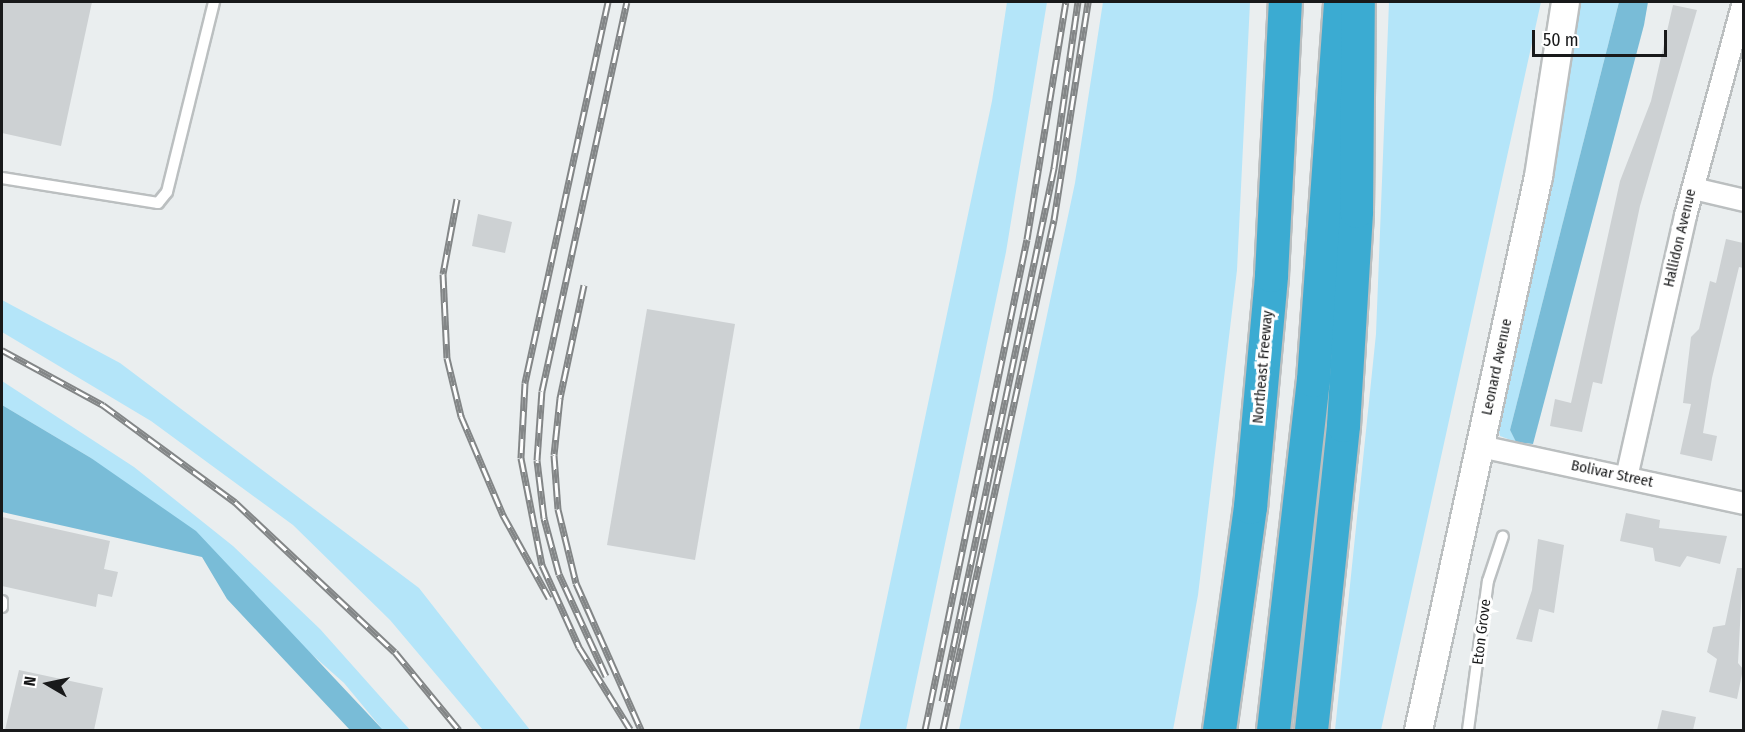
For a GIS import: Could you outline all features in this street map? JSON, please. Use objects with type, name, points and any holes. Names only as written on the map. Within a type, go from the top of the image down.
[{"type":"highway","name":"Northeast Freeway","points":[[1219,730],[1250,507],[1271,275],[1285,2]]},
{"type":"highway","points":[[1273,730],[1313,380],[1340,2]]},
{"type":"highway","points":[[1313,725],[1343,425],[1356,211],[1358,2]]},
{"type":"highway","points":[[1198,730],[1250,507]]},
{"type":"street","name":"Leonard Avenue","points":[[1418,730],[1538,176],[1565,2]]},
{"type":"street","name":"Hallidon Avenue","points":[[1626,477],[1692,188],[1743,2]]},
{"type":"street","points":[[1692,188],[1743,200]]},
{"type":"street","name":"Bolivar Street","points":[[1480,446],[1743,503]]},
{"type":"lane","points":[[2,178],[158,203],[167,192],[214,2]]},
{"type":"lane","name":"Eton Grove","points":[[1468,730],[1488,581],[1503,536]]},
{"type":"lane","points":[[2,601],[2,607]]},
{"type":"shaded area","points":[[1007,2],[1047,2],[1006,252],[906,730],[859,730],[992,101]]},
{"type":"shaded area","points":[[1103,2],[1250,2],[1237,270],[1198,595],[1173,730],[959,730],[1075,183]]},
{"type":"shaded area","points":[[1389,2],[1541,2],[1381,730],[1335,730],[1376,334]]},
{"type":"shaded area","points":[[1576,2],[1619,2],[1510,430],[1516,442],[1500,436],[1496,420],[1547,192]]},
{"type":"shaded area","points":[[1619,2],[1648,2],[1644,25],[1533,444],[1516,442],[1510,430]]},
{"type":"shaded area","points":[[2,300],[120,363],[419,588],[530,730],[483,730],[390,620],[293,525],[151,421],[2,332]]},
{"type":"shaded area","points":[[2,381],[134,467],[233,546],[320,629],[410,730],[383,730],[344,683],[91,458],[2,405]]},
{"type":"shaded area","points":[[2,405],[91,458],[196,531],[383,730],[350,730],[227,599],[202,557],[2,512]]},
{"type":"building","points":[[2,2],[92,2],[61,146],[2,133]]},
{"type":"building","points":[[1673,5],[1697,10],[1640,206],[1602,384],[1593,382],[1582,432],[1550,426],[1555,399],[1571,403],[1620,181],[1651,101]]},
{"type":"building","points":[[478,214],[512,222],[505,253],[472,246]]},
{"type":"building","points":[[1726,239],[1743,243],[1743,268],[1739,267],[1712,378],[1703,433],[1717,436],[1712,461],[1680,454],[1691,404],[1683,403],[1691,337],[1699,329],[1710,281],[1716,283]]},
{"type":"building","points":[[647,309],[735,324],[695,560],[607,545]]},
{"type":"building","points":[[1626,513],[1660,520],[1659,528],[1727,536],[1720,564],[1687,556],[1680,567],[1655,561],[1653,548],[1620,541]]},
{"type":"building","points":[[2,517],[110,541],[104,569],[118,572],[112,597],[98,594],[96,607],[2,586]]},
{"type":"building","points":[[1538,539],[1564,545],[1554,613],[1539,609],[1532,642],[1516,639],[1532,590]]},
{"type":"building","points":[[1737,568],[1743,568],[1738,663],[1743,669],[1737,699],[1709,692],[1717,659],[1707,652],[1713,627],[1725,625]]},
{"type":"building","points":[[19,670],[103,688],[94,730],[5,730]]},
{"type":"building","points":[[1662,710],[1696,717],[1693,730],[1657,730]]},
{"type":"railway","points":[[608,2],[525,383],[521,458],[542,565],[579,647],[630,729]]},
{"type":"railway","points":[[606,676],[559,574],[544,518],[537,460],[542,391],[627,2]]},
{"type":"railway","points":[[925,730],[1027,239],[1066,2]]},
{"type":"railway","points":[[942,701],[1054,168],[1078,2]]},
{"type":"railway","points":[[943,730],[1054,220],[1088,2]]},
{"type":"railway","points":[[457,199],[443,274],[447,358],[461,416],[503,515],[549,598]]},
{"type":"railway","points":[[584,285],[560,398],[554,455],[558,509],[576,583],[641,730]]},
{"type":"railway","points":[[2,350],[103,405],[235,502],[395,652],[459,730]]}]
